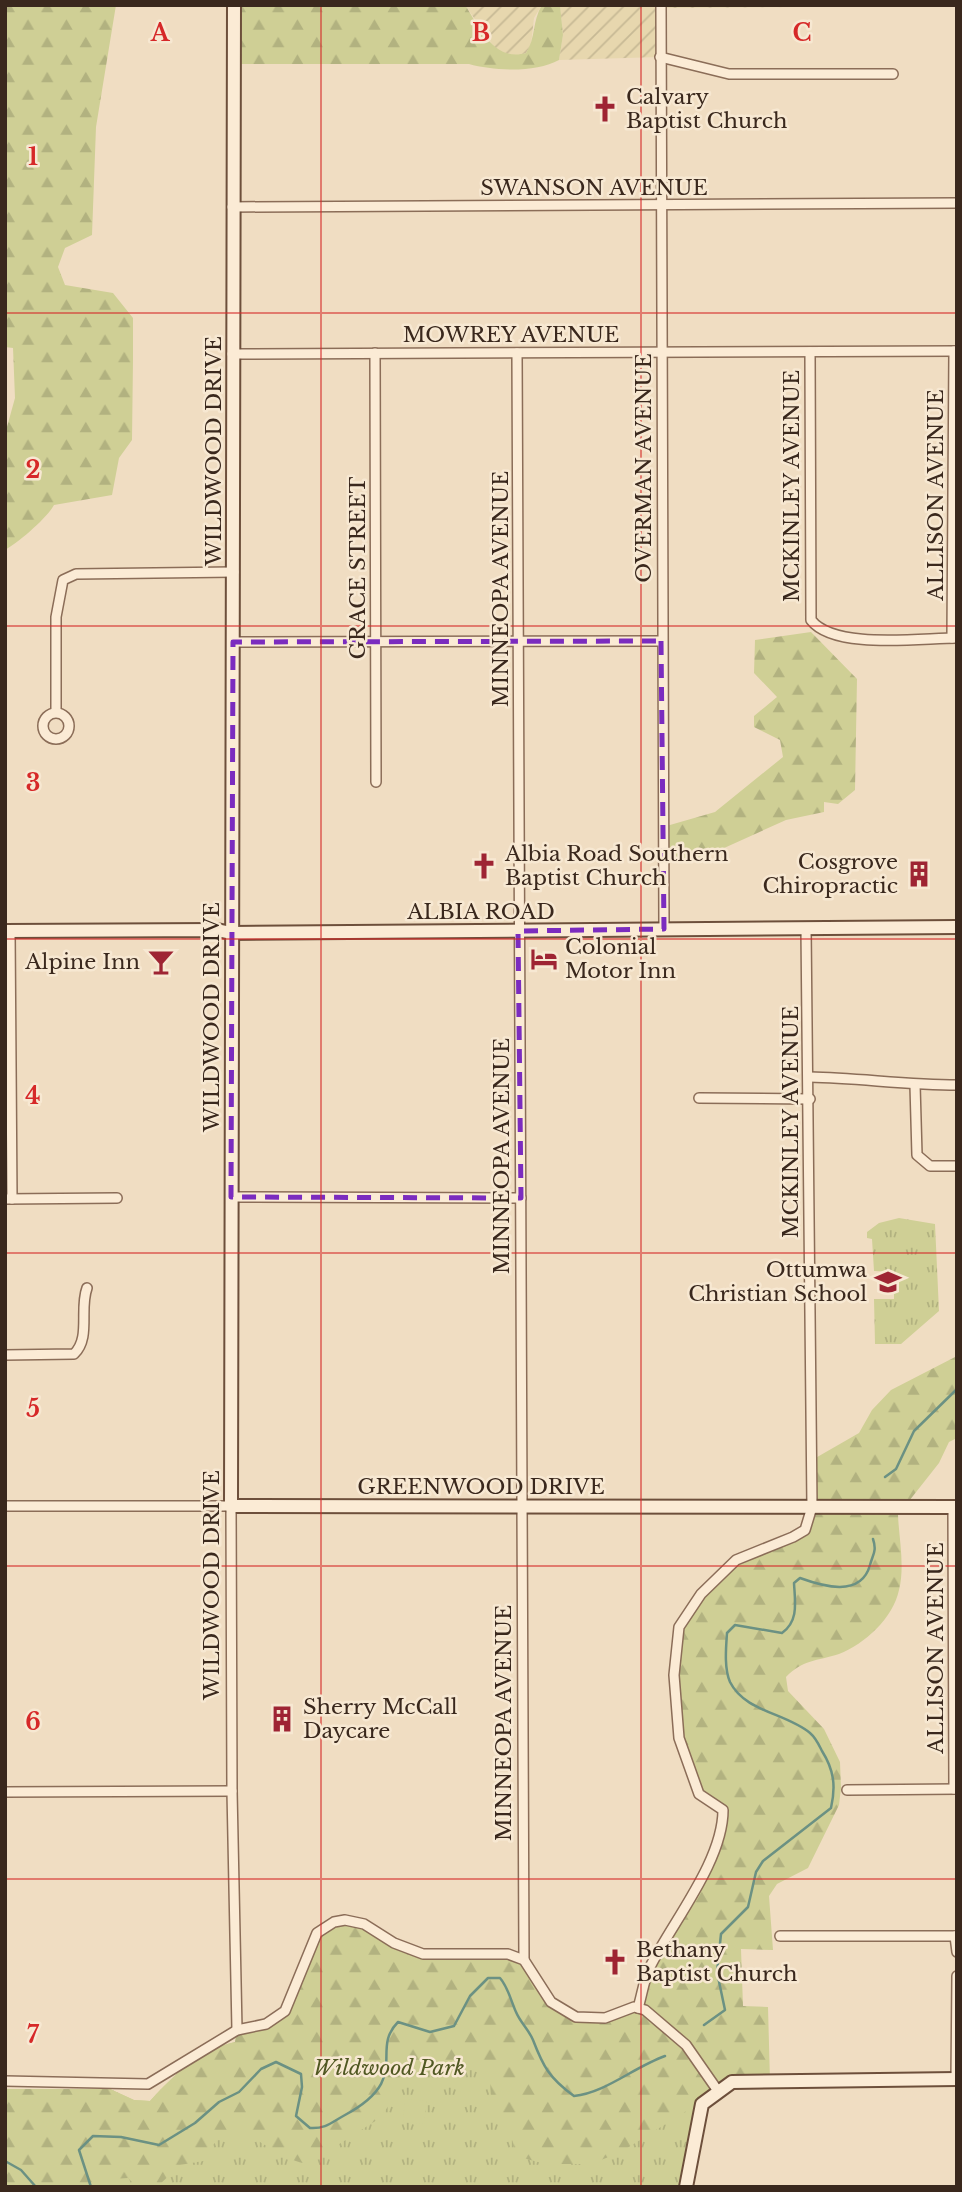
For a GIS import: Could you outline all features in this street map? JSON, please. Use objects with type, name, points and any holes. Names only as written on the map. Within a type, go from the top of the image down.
[{"type":"street","name":"WILDWOOD DRIVE","points":[[234,5],[231,1506],[232,1791],[237,2030]]},
{"type":"street","name":"OVERMAN AVENUE","points":[[661,7],[660,352],[664,929]]},
{"type":"street","points":[[660,57],[729,74],[893,74]]},
{"type":"street","name":"SWANSON AVENUE","points":[[232,207],[957,204]]},
{"type":"street","name":"MOWREY AVENUE","points":[[232,354],[955,351]]},
{"type":"street","name":"ALLISON AVENUE","points":[[955,351],[955,638]]},
{"type":"street","name":"MCKINLEY AVENUE","points":[[810,352],[811,620],[819,631],[850,638],[955,638]]},
{"type":"street","name":"GRACE STREET","points":[[375,353],[376,782]]},
{"type":"street","name":"MINNEOPA AVENUE","points":[[517,353],[524,1960]]},
{"type":"street","points":[[56,712],[56,618],[63,580],[76,574],[234,572]]},
{"type":"street","points":[[233,642],[661,641]]},
{"type":"street","name":"ALBIA ROAD","points":[[8,931],[217,930],[231,933],[957,927]]},
{"type":"street","name":"MCKINLEY AVENUE","points":[[638,2008],[648,1970],[713,1853],[723,1827],[723,1810],[699,1794],[679,1738],[674,1675],[679,1627],[701,1594],[736,1560],[793,1538],[805,1530],[812,1507],[810,1077],[806,928]]},
{"type":"street","points":[[8,931],[9,1199],[117,1198]]},
{"type":"street","points":[[810,1077],[874,1079],[915,1085],[957,1085]]},
{"type":"street","points":[[915,1085],[916,1155],[930,1166],[957,1166]]},
{"type":"street","points":[[699,1098],[810,1099]]},
{"type":"street","points":[[231,1197],[520,1198]]},
{"type":"street","points":[[5,1354],[74,1354],[83,1344],[83,1300],[87,1288]]},
{"type":"street","name":"GREENWOOD DRIVE","points":[[5,1506],[955,1507]]},
{"type":"street","name":"ALLISON AVENUE","points":[[955,1507],[955,1789]]},
{"type":"street","points":[[847,1790],[955,1789]]},
{"type":"street","points":[[5,1792],[232,1791]]},
{"type":"street","points":[[5,2081],[148,2084],[237,2030],[266,2024],[285,2011],[317,1933],[334,1922],[345,1920],[364,1924],[394,1943],[423,1954],[508,1954],[524,1960],[538,1986],[566,2014],[605,2018],[638,2008],[659,2020],[686,2045],[718,2091]]},
{"type":"street","points":[[780,1936],[956,1936],[957,1952]]},
{"type":"street","points":[[686,2187],[702,2104],[732,2082],[957,2079],[957,1976]]},
{"type":"highlighted area","points":[[661,641],[664,929],[518,931],[521,1198],[231,1197],[233,642]]},
{"type":"shaded area","points":[[465,5],[542,5],[534,18],[531,45],[526,53],[514,57],[497,51]]},
{"type":"shaded area","points":[[560,5],[954,6],[662,8],[660,57],[559,60],[563,35]]},
{"type":"green space","points":[[5,5],[116,5],[96,127],[92,235],[65,248],[58,267],[65,285],[113,293],[133,318],[133,360],[132,440],[119,458],[112,495],[54,505],[32,529],[5,550],[5,434],[15,398],[13,348],[5,347]]},
{"type":"green space","points":[[234,5],[465,5],[489,41],[505,53],[515,54],[526,53],[542,5],[560,5],[563,35],[559,60],[527,69],[490,68],[469,64],[234,64]]},
{"type":"green space","points":[[811,632],[857,679],[855,790],[838,804],[824,802],[824,812],[786,820],[702,858],[664,863],[663,827],[715,812],[783,757],[780,740],[754,727],[754,716],[777,697],[754,673],[755,640]]},
{"type":"green space","points":[[899,1218],[935,1224],[939,1311],[901,1344],[875,1344],[874,1299],[894,1299],[894,1272],[874,1271],[872,1239],[867,1238],[867,1232],[879,1223]]},
{"type":"green space","points":[[957,1356],[957,1438],[949,1442],[939,1463],[898,1515],[902,1572],[899,1590],[891,1610],[868,1637],[849,1650],[804,1664],[786,1677],[788,1691],[824,1729],[840,1762],[841,1788],[839,1805],[808,1868],[777,1884],[769,1896],[773,1950],[741,1949],[743,2006],[768,2007],[770,2081],[718,2091],[621,2152],[591,2164],[545,2164],[516,2156],[508,2123],[492,2109],[490,2082],[472,2053],[441,2067],[407,2072],[380,2118],[308,2164],[285,2157],[247,2135],[225,2132],[213,2145],[209,2160],[180,2165],[157,2187],[137,2187],[128,2178],[112,2179],[108,2187],[5,2187],[5,2089],[110,2089],[134,2100],[150,2101],[178,2073],[198,2058],[235,2042],[237,2030],[266,2024],[285,2011],[312,1942],[334,1922],[364,1924],[410,1950],[508,1954],[524,1960],[556,2004],[580,2016],[596,2016],[634,2007],[713,1853],[723,1810],[699,1794],[686,1765],[675,1706],[679,1627],[736,1560],[805,1530],[812,1460],[859,1433],[872,1410],[891,1390]]},
{"type":"green space","name":"Wildwood Park","points":[[394,1943],[551,2002],[702,2104],[680,2187],[5,2187],[5,2089],[110,2089],[134,2100],[150,2101],[178,2073],[198,2058],[235,2042],[237,2030],[266,2024]]},
{"type":"green space","points":[[405,2099],[427,2101],[424,2124],[403,2122]]},
{"type":"waterway","points":[[885,1477],[896,1469],[914,1431],[957,1389]]},
{"type":"waterway","points":[[704,2025],[725,2010],[717,1972],[721,1934],[748,1907],[756,1872],[763,1861],[831,1808],[833,1792],[829,1765],[812,1735],[800,1726],[745,1700],[730,1682],[726,1664],[727,1633],[735,1625],[782,1633],[794,1617],[794,1583],[800,1578],[840,1587],[858,1582],[870,1565],[875,1550],[873,1539]]},
{"type":"waterway","points":[[91,2187],[79,2150],[93,2136],[121,2137],[159,2145],[195,2123],[219,2102],[239,2092],[261,2069],[276,2062],[301,2074],[302,2087],[296,2116],[310,2128],[329,2125],[366,2102],[378,2089],[384,2077],[390,2033],[398,2022],[430,2032],[454,2026],[470,1996],[488,1978],[500,1978],[503,1982],[548,2071],[574,2096],[597,2090],[665,2056]]},
{"type":"waterway","points":[[5,2161],[21,2170],[36,2187]]},
{"type":"place","name":"Calvary Baptist Church","points":[[605,109]]},
{"type":"place","name":"Albia Road Southern Baptist Church","points":[[484,866]]},
{"type":"place","name":"Cosgrove Chiropractic","points":[[919,874]]},
{"type":"place","name":"Colonial Motor Inn","points":[[544,959]]},
{"type":"place","name":"Alpine Inn","points":[[161,962]]},
{"type":"place","name":"Ottumwa Christian School","points":[[888,1282]]},
{"type":"place","name":"Sherry McCall Daycare","points":[[282,1719]]},
{"type":"place","name":"Bethany Baptist Church","points":[[615,1962]]}]
